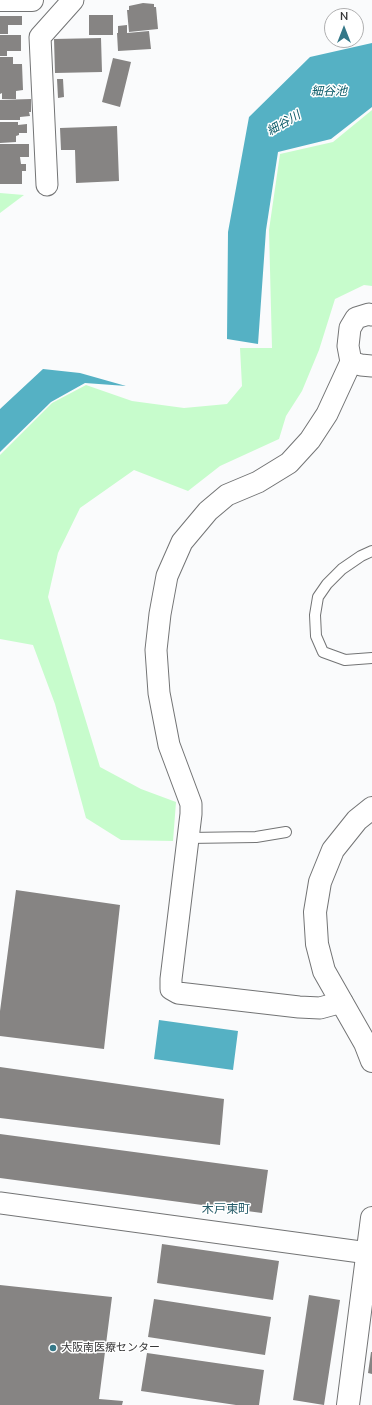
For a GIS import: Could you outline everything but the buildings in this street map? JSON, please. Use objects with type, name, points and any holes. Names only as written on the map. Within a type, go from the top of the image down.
[{"type":"street","points":[[0,0],[32,0]]},
{"type":"street","points":[[47,185],[40,38],[73,0]]},
{"type":"street","points":[[342,1002],[320,1008],[299,1007],[178,993],[171,989],[170,979],[188,838],[190,804],[169,745],[159,694],[156,650],[160,614],[167,576],[182,542],[208,511],[227,495],[258,482],[289,463],[310,440],[327,414],[351,362],[348,346],[350,328],[356,318],[369,314],[372,315]]},
{"type":"street","points":[[351,362],[372,366]]},
{"type":"street","points":[[372,808],[357,820],[333,850],[320,882],[315,912],[317,944],[324,971],[365,1043],[372,1060]]},
{"type":"street","points":[[0,1203],[370,1254]]},
{"type":"street","points":[[348,1405],[370,1254],[372,1218]]},
{"type":"lane","points":[[372,552],[361,556],[342,569],[327,584],[318,597],[315,615],[316,636],[323,652],[345,660],[372,658]]},
{"type":"lane","points":[[188,838],[256,837],[286,832]]},
{"type":"green space","points":[[372,110],[372,286],[364,285],[335,299],[319,350],[302,391],[286,416],[279,439],[220,466],[188,491],[134,470],[80,508],[58,553],[48,597],[100,767],[141,789],[176,802],[173,841],[121,840],[86,818],[55,704],[33,645],[0,639],[0,455],[52,403],[86,385],[132,401],[184,408],[227,404],[242,386],[240,348],[272,348],[269,230],[280,154],[333,142]]},
{"type":"green space","points":[[0,193],[24,195],[0,213]]},
{"type":"water","name":"細谷池","points":[[372,43],[372,107],[331,139],[278,152],[266,230],[258,344],[227,339],[228,232],[249,117],[310,57],[350,48],[364,48],[364,45]]},
{"type":"water","points":[[43,369],[80,373],[126,386],[85,383],[51,402],[0,452],[0,409]]},
{"type":"water","points":[[159,1020],[238,1031],[233,1070],[154,1059]]},
{"type":"place","name":"大阪南医療センター","points":[[53,1348]]},
{"type":"district","name":"木戸東町","points":[[226,1210]]},
{"type":"water label","name":"細谷川","points":[[284,124]]}]
